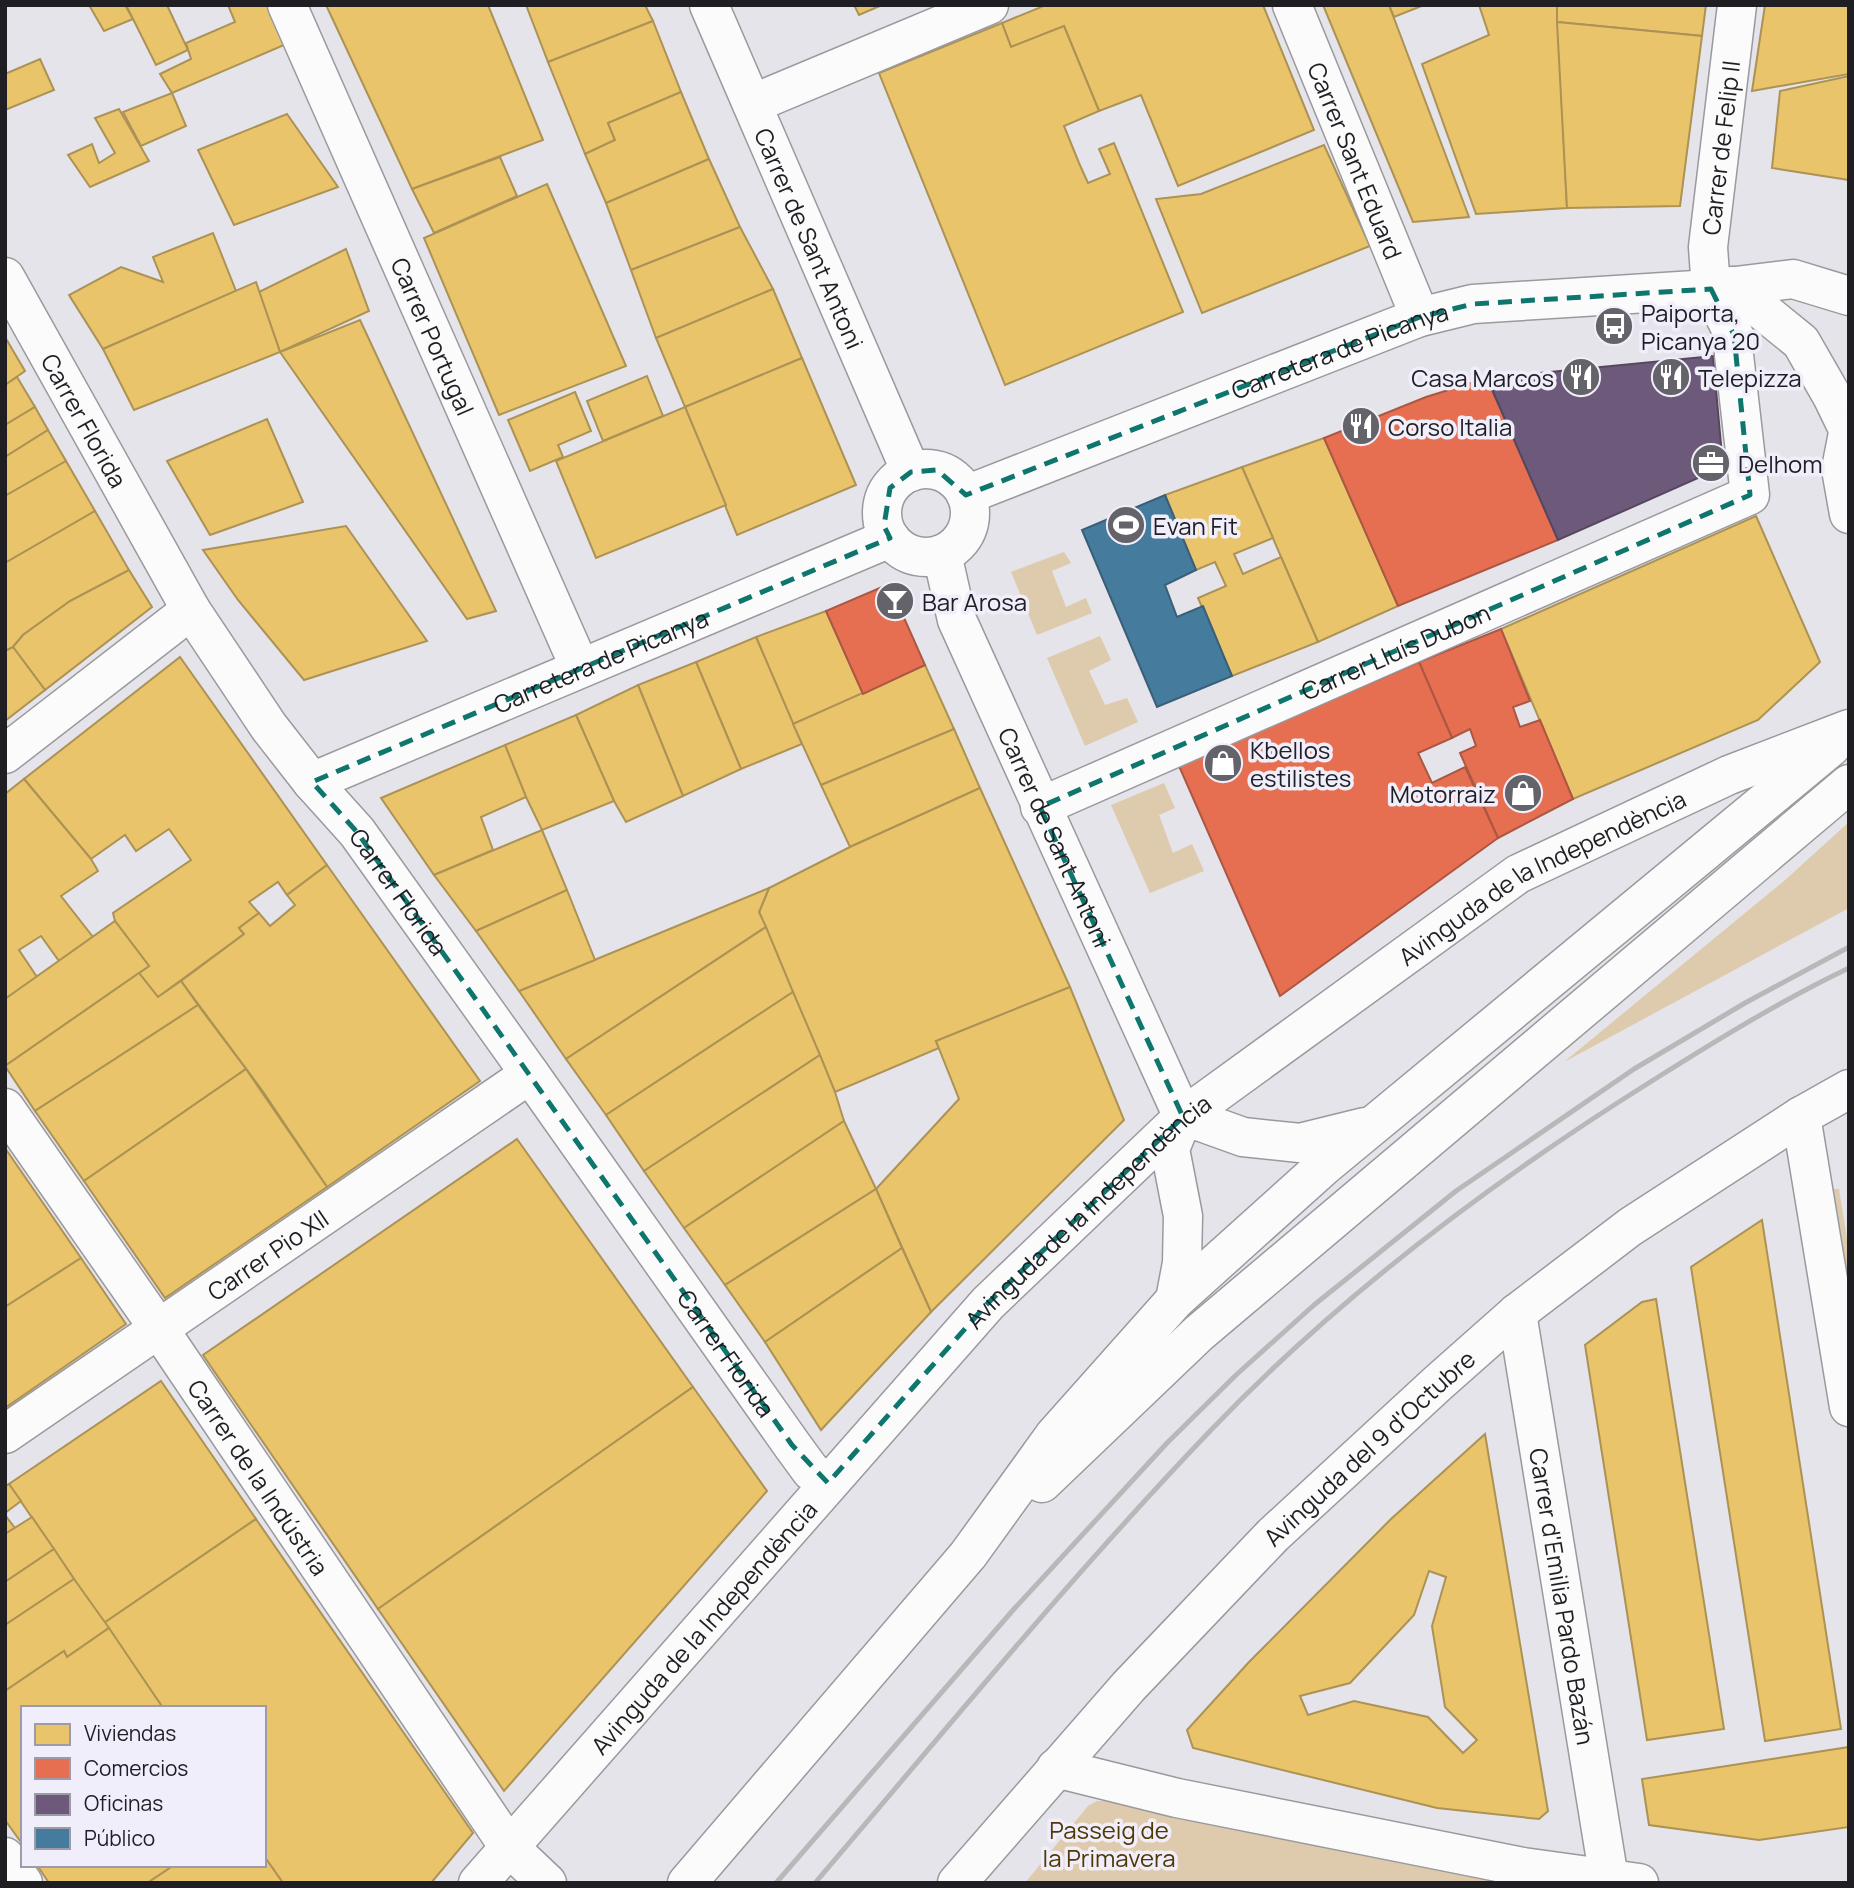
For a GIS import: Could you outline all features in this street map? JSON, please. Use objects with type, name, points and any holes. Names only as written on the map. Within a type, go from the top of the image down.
[{"type":"street","name":"Carrer Portugal","points":[[287,5],[580,668]]},
{"type":"street","name":"Carrer de Sant Antoni","points":[[709,5],[911,472]]},
{"type":"street","points":[[752,104],[989,5]]},
{"type":"street","name":"Carrer Sant Eduard","points":[[1292,5],[1420,317]]},
{"type":"street","name":"Carrer de Felip II","points":[[1722,288],[1708,247],[1737,5]]},
{"type":"street","name":"Carrer Florida","points":[[5,277],[191,610],[269,727],[312,782],[357,832],[792,1445],[811,1471],[828,1483]]},
{"type":"street","name":"Carretera de Picanya","points":[[966,495],[1420,317],[1473,304],[1722,288],[1793,279],[1849,296]]},
{"type":"street","points":[[1722,288],[1801,342],[1832,396],[1848,429],[1841,469],[1849,514]]},
{"type":"street","name":"Carrer Lluís Dubon","points":[[1041,807],[1750,495],[1734,334],[1722,288]]},
{"type":"street","points":[[937,470],[949,475],[966,495],[970,509],[969,523],[954,547],[942,554],[918,556],[907,553],[890,538],[884,526],[884,500],[890,488],[911,472],[937,470]]},
{"type":"street","name":"Carretera de Picanya","points":[[312,782],[890,538]]},
{"type":"street","name":"Carrer de Sant Antoni","points":[[942,554],[957,620],[1183,1117]]},
{"type":"street","points":[[5,754],[191,610]]},
{"type":"street","name":"Avinguda de la Independència","points":[[478,1883],[988,1303],[1183,1117],[1518,874],[1729,775],[1849,730]]},
{"type":"street","name":"Avinguda de la Independència","points":[[687,1883],[968,1555],[1054,1436],[1175,1300],[1324,1166],[1849,730]]},
{"type":"street","name":"Avinguda de la Independència","points":[[968,1555],[1199,1333],[1849,784]]},
{"type":"street","name":"Carrer Pio XII","points":[[5,1434],[530,1074]]},
{"type":"street","name":"Avinguda del 9 d'Octubre","points":[[957,1883],[1129,1686],[1273,1535],[1437,1383],[1517,1313],[1630,1227],[1801,1116],[1849,1089]]},
{"type":"street","name":"Carrer de la Indústria","points":[[5,1108],[159,1329],[509,1847],[547,1883]]},
{"type":"street","points":[[1801,1116],[1849,1407]]},
{"type":"street","points":[[1175,1300],[1181,1263],[1183,1216],[1170,1149],[1183,1117],[1243,1137],[1300,1143],[1374,1125]]},
{"type":"street","name":"Carrer d'Emilia Pardo Bazán","points":[[1517,1313],[1624,1881]]},
{"type":"street","points":[[1056,1768],[1204,1803],[1523,1867],[1624,1881]]},
{"type":"street","points":[[5,1857],[23,1883]]},
{"type":"highlighted area","points":[[1711,289],[1734,335],[1750,495],[1040,807],[1183,1117],[988,1303],[828,1483],[792,1445],[357,832],[312,782],[890,538],[884,526],[890,488],[911,472],[937,470],[966,495],[1420,317],[1473,304]]},
{"type":"green space","points":[[1064,552],[1071,563],[1052,571],[1066,607],[1086,598],[1092,613],[1037,635],[1011,572]]},
{"type":"green space","points":[[1100,636],[1111,660],[1089,671],[1105,705],[1127,698],[1138,722],[1085,746],[1047,658]]},
{"type":"green space","points":[[1164,783],[1175,808],[1159,815],[1173,853],[1192,844],[1204,871],[1150,893],[1111,805]]},
{"type":"green space","points":[[1849,822],[1849,908],[1564,1062],[1784,881]]},
{"type":"green space","points":[[1828,1189],[1839,1189],[1849,1251],[1849,1317]]},
{"type":"green space","name":"Passeig de la Primavera","points":[[1097,1801],[1524,1883],[1025,1883],[1088,1806]]},
{"type":"building: Viviendas","points":[[89,5],[125,5],[133,19],[104,31]]},
{"type":"building: Viviendas","points":[[126,5],[167,5],[188,50],[156,65]]},
{"type":"building: Viviendas","points":[[228,5],[269,5],[284,45],[172,93],[160,74],[191,59],[186,43],[235,22]]},
{"type":"building: Viviendas","points":[[326,5],[488,5],[543,140],[412,189]]},
{"type":"building: Viviendas","points":[[526,5],[645,5],[653,21],[548,62]]},
{"type":"building: Viviendas","points":[[854,5],[882,5],[859,15]]},
{"type":"building: Viviendas","points":[[1046,5],[1263,5],[1314,130],[1178,186],[1141,95],[1099,111],[1064,26],[1011,47],[1002,23]]},
{"type":"building: Viviendas","points":[[1323,5],[1389,5],[1469,217],[1413,222]]},
{"type":"building: Viviendas","points":[[1389,5],[1424,5],[1394,17]]},
{"type":"building: Viviendas","points":[[1479,5],[1557,5],[1567,208],[1476,214],[1422,64],[1489,35]]},
{"type":"building: Viviendas","points":[[1557,5],[1706,5],[1702,36],[1557,22]]},
{"type":"building: Viviendas","points":[[1765,5],[1849,5],[1849,74],[1752,91]]},
{"type":"building: Viviendas","points":[[653,21],[681,92],[608,123],[615,140],[585,154],[548,62]]},
{"type":"building: Viviendas","points":[[1557,22],[1702,36],[1680,206],[1567,208]]},
{"type":"building: Viviendas","points":[[1002,23],[1011,47],[1064,26],[1099,111],[1064,126],[1079,163],[1088,183],[1110,174],[1099,149],[1114,143],[1183,312],[1005,385],[879,73]]},
{"type":"building: Viviendas","points":[[40,59],[54,90],[5,110],[5,74]]},
{"type":"building: Viviendas","points":[[1849,76],[1849,180],[1772,168],[1780,91]]},
{"type":"building: Viviendas","points":[[681,92],[709,159],[606,203],[585,154],[615,140],[608,123]]},
{"type":"building: Viviendas","points":[[172,93],[186,126],[141,146],[123,112]]},
{"type":"building: Viviendas","points":[[119,109],[149,161],[90,187],[68,155],[92,144],[99,163],[115,153],[95,118]]},
{"type":"building: Viviendas","points":[[287,114],[338,187],[234,225],[198,150]]},
{"type":"building: Viviendas","points":[[1324,145],[1370,246],[1202,313],[1156,199],[1201,194]]},
{"type":"building: Viviendas","points":[[500,157],[517,196],[434,233],[412,189]]},
{"type":"building: Viviendas","points":[[709,159],[740,227],[631,270],[606,203]]},
{"type":"building: Viviendas","points":[[547,184],[626,366],[499,415],[424,238]]},
{"type":"building: Viviendas","points":[[740,227],[773,289],[656,338],[631,270]]},
{"type":"building: Viviendas","points":[[213,233],[236,291],[103,349],[69,295],[121,267],[163,282],[153,257]]},
{"type":"building: Viviendas","points":[[346,249],[369,311],[280,352],[259,292]]},
{"type":"building: Viviendas","points":[[256,282],[280,352],[134,410],[103,349]]},
{"type":"building: Viviendas","points":[[773,289],[802,358],[685,407],[656,338]]},
{"type":"building: Viviendas","points":[[360,320],[496,611],[467,619],[280,352]]},
{"type":"building: Viviendas","points":[[5,337],[25,371],[5,385]]},
{"type":"building: Viviendas","points":[[802,358],[856,485],[737,535],[685,407]]},
{"type":"building: Viviendas","points":[[647,376],[663,416],[603,441],[587,401]]},
{"type":"building: Viviendas","points":[[17,377],[35,407],[5,425],[5,385]]},
{"type":"building: Viviendas","points":[[575,392],[591,431],[558,445],[563,457],[530,471],[508,420]]},
{"type":"building: Viviendas","points":[[35,407],[48,430],[5,457],[5,425]]},
{"type":"building: Viviendas","points":[[685,407],[726,505],[596,558],[556,461]]},
{"type":"building: Viviendas","points":[[267,419],[303,502],[210,535],[167,461]]},
{"type":"building: Viviendas","points":[[48,430],[66,461],[5,496],[5,457]]},
{"type":"building: Viviendas","points":[[1324,438],[1398,606],[1318,642],[1242,467]]},
{"type":"building: Viviendas","points":[[66,461],[95,511],[5,563],[5,496]]},
{"type":"building: Viviendas","points":[[1242,467],[1273,538],[1234,554],[1243,574],[1281,557],[1318,642],[1232,676],[1198,598],[1226,586],[1215,562],[1196,570],[1165,495]]},
{"type":"building: Viviendas","points":[[95,511],[129,570],[70,601],[5,651],[5,563]]},
{"type":"building: Viviendas","points":[[1756,516],[1820,662],[1758,720],[1573,799],[1501,629]]},
{"type":"building: Viviendas","points":[[346,526],[427,641],[304,680],[238,600],[203,550]]},
{"type":"building: Viviendas","points":[[129,570],[152,607],[45,690],[13,647],[23,635],[70,601]]},
{"type":"building: Viviendas","points":[[826,611],[863,694],[793,724],[756,637]]},
{"type":"building: Viviendas","points":[[756,637],[802,744],[741,769],[696,662]]},
{"type":"building: Viviendas","points":[[13,647],[45,690],[5,721],[5,651]]},
{"type":"building: Viviendas","points":[[180,657],[327,865],[287,895],[278,882],[249,902],[259,913],[239,928],[244,934],[158,997],[139,973],[149,966],[115,921],[113,913],[191,860],[169,829],[136,851],[125,835],[91,859],[24,779]]},
{"type":"building: Viviendas","points":[[696,662],[741,769],[683,796],[638,685]]},
{"type":"building: Viviendas","points":[[925,665],[954,729],[821,785],[793,724]]},
{"type":"building: Viviendas","points":[[638,685],[683,796],[626,822],[576,715]]},
{"type":"building: Viviendas","points":[[576,715],[614,801],[542,830],[505,745]]},
{"type":"building: Viviendas","points":[[954,729],[980,788],[850,847],[821,785]]},
{"type":"building: Viviendas","points":[[505,745],[526,797],[481,817],[493,850],[434,875],[381,798]]},
{"type":"building: Viviendas","points":[[24,779],[98,871],[61,896],[93,937],[59,961],[41,936],[19,950],[37,977],[5,999],[5,794]]},
{"type":"building: Viviendas","points":[[980,788],[1070,987],[936,1041],[939,1048],[835,1092],[759,912],[769,888],[850,847]]},
{"type":"building: Viviendas","points":[[542,830],[567,890],[476,931],[434,875]]},
{"type":"building: Viviendas","points":[[327,865],[480,1081],[327,1187],[264,1093],[181,981],[244,934],[239,928],[259,913],[270,926],[295,905],[287,895]]},
{"type":"building: Viviendas","points":[[769,888],[759,912],[766,927],[566,1059],[519,991]]},
{"type":"building: Viviendas","points":[[567,890],[595,960],[519,991],[476,931]]},
{"type":"building: Viviendas","points":[[115,921],[149,966],[5,1066],[5,999]]},
{"type":"building: Viviendas","points":[[766,927],[793,992],[606,1115],[566,1059]]},
{"type":"building: Viviendas","points":[[139,973],[158,997],[181,981],[198,1005],[35,1111],[5,1066]]},
{"type":"building: Viviendas","points":[[1070,987],[1124,1120],[931,1312],[876,1189],[959,1099],[936,1041]]},
{"type":"building: Viviendas","points":[[793,992],[820,1055],[644,1171],[606,1115]]},
{"type":"building: Viviendas","points":[[198,1005],[246,1069],[84,1181],[35,1111]]},
{"type":"building: Viviendas","points":[[820,1055],[844,1121],[684,1228],[644,1171]]},
{"type":"building: Viviendas","points":[[246,1069],[327,1187],[165,1298],[84,1181]]},
{"type":"building: Viviendas","points":[[844,1121],[876,1189],[725,1285],[684,1228]]},
{"type":"building: Viviendas","points":[[517,1139],[693,1387],[378,1609],[203,1355]]},
{"type":"building: Viviendas","points":[[5,1148],[81,1258],[5,1307]]},
{"type":"building: Viviendas","points":[[876,1189],[902,1248],[765,1342],[725,1285]]},
{"type":"building: Viviendas","points":[[1762,1220],[1841,1729],[1765,1741],[1691,1267]]},
{"type":"building: Viviendas","points":[[902,1248],[931,1312],[821,1430],[765,1342]]},
{"type":"building: Viviendas","points":[[81,1258],[126,1324],[5,1408],[5,1307]]},
{"type":"building: Viviendas","points":[[1656,1299],[1724,1729],[1647,1740],[1585,1345],[1642,1302]]},
{"type":"building: Viviendas","points":[[161,1381],[256,1519],[104,1623],[9,1484]]},
{"type":"building: Viviendas","points":[[693,1387],[767,1491],[504,1791],[378,1609]]},
{"type":"building: Viviendas","points":[[1485,1434],[1548,1811],[1539,1819],[1437,1808],[1193,1748],[1187,1730],[1249,1662],[1391,1519]],"holes":[[[1429,1571],[1446,1577],[1432,1626],[1445,1707],[1477,1740],[1463,1753],[1428,1717],[1354,1701],[1308,1715],[1300,1696],[1350,1683],[1414,1615]]]},
{"type":"building: Viviendas","points":[[9,1484],[21,1501],[5,1513],[5,1486]]},
{"type":"building: Viviendas","points":[[5,1515],[15,1528],[5,1534]]},
{"type":"building: Viviendas","points":[[32,1517],[54,1549],[5,1582],[5,1534]]},
{"type":"building: Viviendas","points":[[256,1519],[473,1833],[431,1883],[283,1883],[266,1859],[266,1706],[162,1706],[104,1623]]},
{"type":"building: Viviendas","points":[[54,1549],[74,1579],[5,1625],[5,1582]]},
{"type":"building: Viviendas","points":[[74,1579],[109,1628],[67,1657],[64,1651],[5,1691],[5,1625]]},
{"type":"building: Viviendas","points":[[109,1628],[162,1706],[21,1706],[21,1842],[5,1820],[5,1691],[64,1651],[67,1657]]},
{"type":"building: Viviendas","points":[[1849,1747],[1849,1827],[1759,1840],[1649,1825],[1642,1779]]},
{"type":"building: Viviendas","points":[[266,1859],[283,1883],[147,1883],[171,1867],[266,1867]]},
{"type":"building: Viviendas","points":[[38,1867],[171,1867],[147,1883],[49,1883]]},
{"type":"building: Comercios","points":[[1487,378],[1558,540],[1398,606],[1324,438],[1426,397]]},
{"type":"building: Comercios","points":[[889,584],[925,665],[863,694],[826,611]]},
{"type":"building: Comercios","points":[[1501,629],[1530,701],[1513,707],[1520,727],[1540,720],[1573,799],[1498,838],[1460,753],[1476,746],[1470,729],[1452,738],[1419,662]]},
{"type":"building: Comercios","points":[[1419,662],[1452,738],[1418,753],[1432,783],[1465,767],[1498,838],[1280,996],[1179,766]]},
{"type":"building: Oficinas","points":[[1713,356],[1723,467],[1558,540],[1487,378]]},
{"type":"building: Público","points":[[1165,495],[1196,570],[1165,585],[1177,617],[1203,606],[1232,676],[1157,707],[1082,530]]},
{"type":"railway","points":[[776,1883],[1014,1609],[1167,1443],[1236,1375],[1314,1305],[1456,1191],[1634,1069],[1745,1003],[1849,947]]},
{"type":"railway","points":[[815,1883],[1010,1654],[1159,1485],[1261,1380],[1313,1332],[1422,1241],[1536,1157],[1726,1035],[1849,968]]},
{"type":"place","name":"Paiporta, Picanya 20","points":[[1614,326]]},
{"type":"place","name":"Casa Marcos","points":[[1581,377]]},
{"type":"place","name":"Telepizza","points":[[1671,377]]},
{"type":"place","name":"Corso Italia","points":[[1361,426]]},
{"type":"place","name":"Delhom","points":[[1711,463]]},
{"type":"place","name":"Evan Fit","points":[[1126,525]]},
{"type":"place","name":"Bar Arosa","points":[[895,601]]},
{"type":"place","name":"Kbellos estilistes","points":[[1223,763]]},
{"type":"place","name":"Motorraiz","points":[[1523,793]]}]
